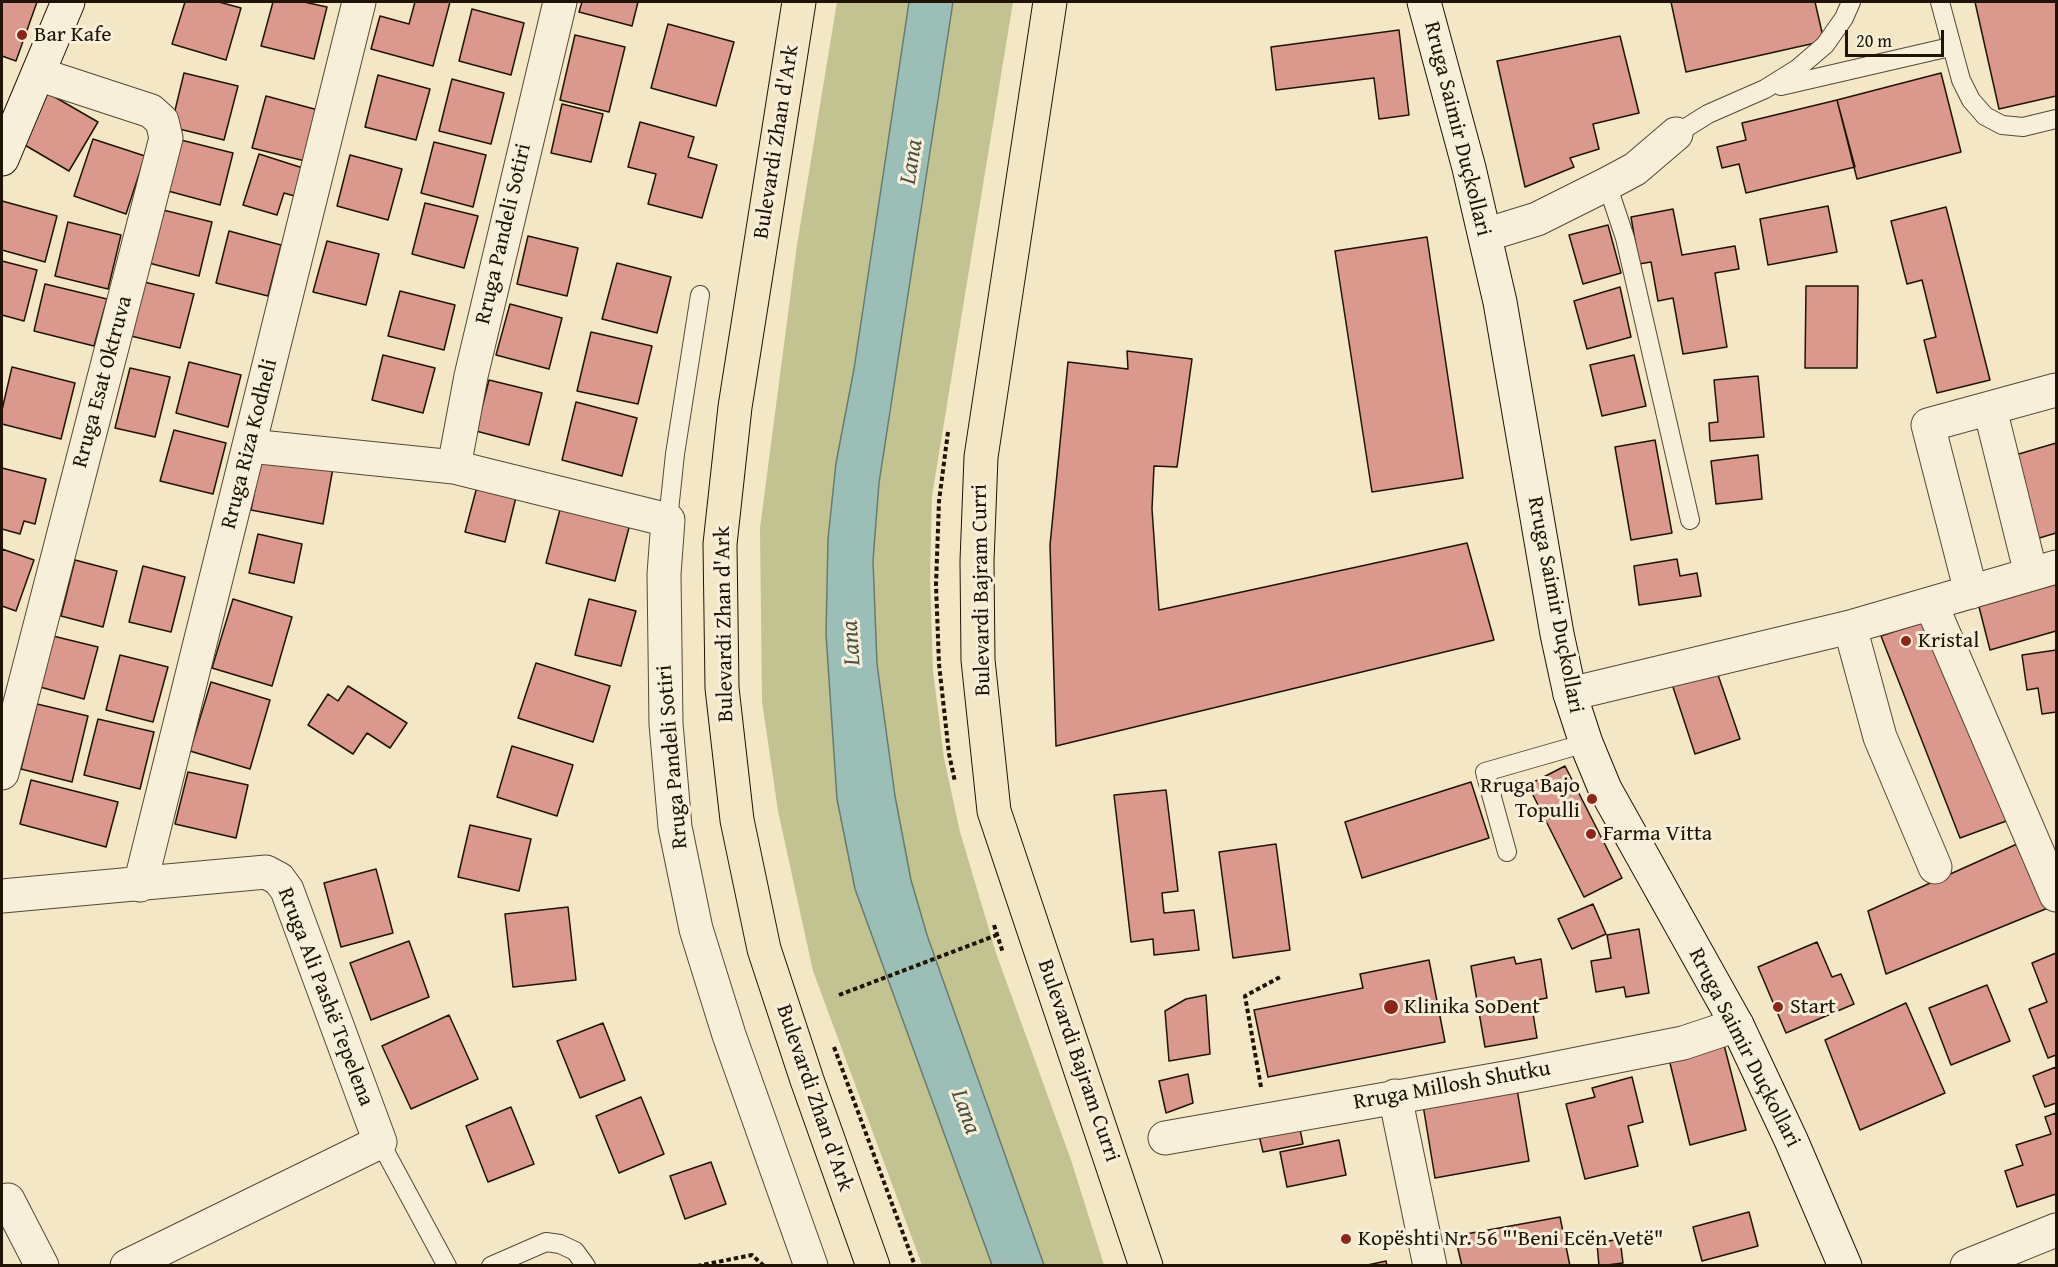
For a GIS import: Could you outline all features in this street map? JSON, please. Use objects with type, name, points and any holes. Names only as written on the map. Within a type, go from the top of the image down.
[{"type":"main road","name":"Bulevardi Zhan d'Ark","points":[[799,2],[734,418],[720,544],[722,688],[737,820],[764,949],[807,1080],[873,1266]]},
{"type":"main road","name":"Bulevardi Bajram Curri","points":[[1050,2],[981,457],[977,561],[978,660],[994,811],[1146,1266]]},
{"type":"street","points":[[2,159],[68,2]]},
{"type":"street","name":"Rruga Riza Kodheli","points":[[140,885],[359,2]]},
{"type":"street","name":"Rruga Pandeli Sotiri","points":[[454,467],[471,376],[560,2]]},
{"type":"street","name":"Rruga Saimir Duçkollari","points":[[1424,2],[1470,168],[1500,302],[1570,694],[1586,743],[1605,789],[1737,1025],[1791,1140],[1845,1266]]},
{"type":"street","name":"Rruga Esat Oktruva","points":[[2,773],[166,138],[162,121],[151,111],[38,74]]},
{"type":"street","points":[[1485,235],[1537,219],[1607,184],[1635,169],[1676,134]]},
{"type":"street","points":[[1971,592],[1928,425],[2056,390]]},
{"type":"street","points":[[1570,694],[1850,627],[2044,570],[1990,409]]},
{"type":"street","points":[[250,446],[454,467],[668,520]]},
{"type":"street","name":"Rruga Pandeli Sotiri","points":[[668,520],[664,574],[666,713],[675,827],[696,929],[729,1035],[811,1266]]},
{"type":"street","points":[[1931,604],[2056,895]]},
{"type":"street","points":[[1850,627],[1880,737],[1935,867]]},
{"type":"street","name":"Rruga Ali Pashë Tepelena","points":[[2,896],[266,872],[279,879],[287,890],[380,1142]]},
{"type":"street","name":"Rruga Millosh Shutku","points":[[1165,1138],[1483,1082],[1683,1042],[1737,1025]]},
{"type":"street","points":[[1395,1096],[1430,1266]]},
{"type":"street","points":[[127,1266],[380,1142]]},
{"type":"street","points":[[4,1197],[42,1266]]},
{"type":"street","points":[[1967,1266],[2056,1230]]},
{"type":"lane","points":[[1940,2],[1950,47],[1961,80],[1971,100],[1985,116],[2002,125],[2023,127],[2056,119]]},
{"type":"lane","points":[[1676,134],[1708,114],[1764,89],[1797,69],[1825,45],[1845,7]]},
{"type":"lane","points":[[1764,89],[1950,47]]},
{"type":"lane","points":[[1607,184],[1624,238],[1690,520]]},
{"type":"lane","points":[[668,520],[675,454],[700,295]]},
{"type":"lane","points":[[1507,852],[1485,772],[1586,743]]},
{"type":"lane","name":"Rruga Ali Pashë Tepelena","points":[[380,1142],[447,1266]]},
{"type":"lane","points":[[491,1266],[546,1242],[560,1244],[574,1251],[586,1266]]},
{"type":"path","points":[[839,995],[997,935]]},
{"type":"path","points":[[1267,1120],[1245,996],[1282,976]]},
{"type":"path","points":[[834,1046],[915,1266]]},
{"type":"path","points":[[697,1266],[752,1256],[764,1266]]},
{"type":"green space","points":[[837,2],[909,2],[854,369],[836,463],[828,539],[826,634],[837,799],[855,889],[992,1265],[922,1265],[813,971],[778,811],[762,701],[760,528],[797,245]]},
{"type":"green space","points":[[953,2],[1013,2],[932,496],[930,577],[933,671],[944,758],[960,832],[996,953],[1071,1160],[1104,1265],[1044,1265],[927,935],[911,880],[895,796],[877,664],[873,561],[879,483]]},
{"type":"water","name":"Lana","points":[[909,2],[953,2],[879,483],[873,561],[877,664],[895,796],[911,880],[927,935],[1044,1265],[992,1265],[855,889],[837,799],[826,634],[828,539],[836,463],[854,369]]},
{"type":"building","points":[[2,2],[37,2],[16,61],[2,56]]},
{"type":"building","points":[[185,2],[219,2],[241,8],[226,60],[172,44]]},
{"type":"building","points":[[273,2],[304,2],[327,7],[314,59],[261,46]]},
{"type":"building","points":[[415,2],[450,2],[433,66],[371,49],[380,16],[409,24]]},
{"type":"building","points":[[582,2],[638,2],[632,26],[579,12]]},
{"type":"building","points":[[1671,2],[1815,2],[1824,41],[1686,72]]},
{"type":"building","points":[[1975,2],[2056,2],[2056,96],[1999,109]]},
{"type":"building","points":[[472,9],[524,23],[511,75],[459,61]]},
{"type":"building","points":[[668,24],[734,42],[716,106],[651,88]]},
{"type":"building","points":[[1399,30],[1409,115],[1379,119],[1374,78],[1276,90],[1271,47]]},
{"type":"building","points":[[575,35],[625,47],[609,112],[560,100]]},
{"type":"building","points":[[1620,36],[1639,113],[1593,124],[1599,149],[1570,158],[1574,167],[1525,187],[1497,61]]},
{"type":"building","points":[[184,73],[238,86],[224,140],[171,127]]},
{"type":"building","points":[[1941,73],[1961,152],[1857,179],[1837,100]]},
{"type":"building","points":[[378,75],[430,89],[416,140],[365,127]]},
{"type":"building","points":[[452,79],[504,93],[491,144],[439,131]]},
{"type":"building","points":[[46,92],[98,122],[69,171],[18,141]]},
{"type":"building","points":[[266,96],[318,110],[305,161],[252,148]]},
{"type":"building","points":[[1837,100],[1855,167],[1746,193],[1739,164],[1722,168],[1717,147],[1746,140],[1742,123]]},
{"type":"building","points":[[562,104],[603,114],[591,162],[551,153]]},
{"type":"building","points":[[640,122],[694,137],[688,157],[717,165],[702,218],[648,204],[656,174],[628,167]]},
{"type":"building","points":[[93,139],[145,156],[126,214],[74,196]]},
{"type":"building","points":[[181,140],[233,153],[220,205],[168,191]]},
{"type":"building","points":[[434,142],[486,155],[473,207],[421,193]]},
{"type":"building","points":[[259,154],[306,169],[298,197],[284,193],[277,215],[243,205]]},
{"type":"building","points":[[350,155],[402,169],[388,220],[337,206]]},
{"type":"building","points":[[2,201],[57,216],[45,262],[2,250]]},
{"type":"building","points":[[425,203],[478,216],[464,268],[412,254]]},
{"type":"building","points":[[1828,206],[1837,252],[1768,265],[1760,219]]},
{"type":"building","points":[[1946,207],[1990,380],[1937,393],[1924,340],[1936,337],[1922,280],[1907,284],[1891,221]]},
{"type":"building","points":[[159,209],[212,222],[199,276],[145,262]]},
{"type":"building","points":[[1673,209],[1682,255],[1735,246],[1739,269],[1715,273],[1727,347],[1683,354],[1673,298],[1658,301],[1651,262],[1639,264],[1631,217]]},
{"type":"building","points":[[68,222],[121,235],[108,289],[55,276]]},
{"type":"building","points":[[1608,225],[1621,273],[1583,284],[1569,235]]},
{"type":"building","points":[[229,231],[281,245],[268,296],[216,283]]},
{"type":"building","points":[[528,236],[578,248],[567,296],[517,284]]},
{"type":"building","points":[[1427,237],[1463,478],[1372,492],[1335,251]]},
{"type":"building","points":[[327,241],[379,254],[366,305],[313,292]]},
{"type":"building","points":[[2,261],[37,270],[24,321],[2,315]]},
{"type":"building","points":[[617,263],[671,277],[657,333],[602,319]]},
{"type":"building","points":[[140,281],[194,294],[180,348],[127,335]]},
{"type":"building","points":[[45,284],[107,299],[94,346],[34,331]]},
{"type":"building","points":[[1806,286],[1858,286],[1857,368],[1805,368]]},
{"type":"building","points":[[1620,287],[1631,337],[1587,349],[1574,301]]},
{"type":"building","points":[[400,291],[455,305],[444,350],[388,336]]},
{"type":"building","points":[[510,304],[562,318],[549,369],[496,355]]},
{"type":"building","points":[[591,332],[652,346],[638,404],[577,391]]},
{"type":"building","points":[[1127,351],[1192,359],[1177,467],[1154,466],[1152,509],[1159,610],[1467,543],[1494,640],[1056,746],[1050,545],[1068,362],[1128,369]]},
{"type":"building","points":[[383,355],[435,368],[423,413],[372,400]]},
{"type":"building","points":[[1634,355],[1646,406],[1602,416],[1590,365]]},
{"type":"building","points":[[189,362],[241,375],[228,427],[176,413]]},
{"type":"building","points":[[12,367],[75,383],[61,439],[2,424],[2,410]]},
{"type":"building","points":[[130,368],[170,377],[155,437],[115,428]]},
{"type":"building","points":[[1758,376],[1764,437],[1710,441],[1709,423],[1718,422],[1714,380]]},
{"type":"building","points":[[489,380],[542,393],[529,445],[476,431]]},
{"type":"building","points":[[576,402],[637,418],[622,476],[562,460]]},
{"type":"building","points":[[174,430],[226,443],[213,494],[160,481]]},
{"type":"building","points":[[1655,440],[1672,533],[1631,540],[1615,447]]},
{"type":"building","points":[[2056,443],[2056,533],[2036,539],[2012,456]]},
{"type":"building","points":[[262,454],[333,468],[323,524],[251,510]]},
{"type":"building","points":[[1758,455],[1762,499],[1716,504],[1711,461]]},
{"type":"building","points":[[2,468],[46,479],[35,524],[24,521],[20,534],[2,529]]},
{"type":"building","points":[[479,479],[518,489],[505,542],[465,532]]},
{"type":"building","points":[[562,502],[631,520],[615,581],[546,563]]},
{"type":"building","points":[[258,534],[302,544],[294,583],[249,573]]},
{"type":"building","points":[[2,549],[34,560],[16,611],[2,606]]},
{"type":"building","points":[[1677,559],[1680,576],[1697,573],[1701,596],[1639,605],[1634,566]]},
{"type":"building","points":[[75,560],[117,571],[103,627],[61,616]]},
{"type":"building","points":[[143,566],[185,577],[171,632],[129,622]]},
{"type":"building","points":[[2056,581],[2056,631],[1990,650],[1978,603]]},
{"type":"building","points":[[233,599],[292,617],[272,686],[212,668]]},
{"type":"building","points":[[589,599],[636,611],[621,666],[575,655]]},
{"type":"building","points":[[1926,621],[2009,820],[1960,838],[1881,636]]},
{"type":"building","points":[[53,636],[98,647],[84,699],[40,687]]},
{"type":"building","points":[[2056,650],[2056,712],[2042,714],[2038,688],[2027,690],[2022,655]]},
{"type":"building","points":[[120,655],[168,667],[153,722],[106,710]]},
{"type":"building","points":[[536,663],[610,686],[593,742],[518,718]]},
{"type":"building","points":[[1716,669],[1740,739],[1695,754],[1672,684]]},
{"type":"building","points":[[211,682],[270,700],[250,769],[190,751]]},
{"type":"building","points":[[348,686],[407,723],[390,748],[367,733],[353,754],[308,725],[328,694],[338,701]]},
{"type":"building","points":[[37,704],[88,716],[72,782],[21,769]]},
{"type":"building","points":[[98,719],[154,732],[140,789],[84,775]]},
{"type":"building","points":[[512,746],[573,765],[557,816],[497,797]]},
{"type":"building","points":[[1565,766],[1622,878],[1584,897],[1528,785]]},
{"type":"building","points":[[188,772],[248,785],[236,838],[175,824]]},
{"type":"building","points":[[31,780],[118,802],[106,847],[20,824]]},
{"type":"building","points":[[1471,782],[1489,838],[1362,878],[1345,822]]},
{"type":"building","points":[[1166,790],[1178,891],[1162,893],[1164,913],[1194,910],[1199,950],[1154,955],[1153,939],[1131,942],[1114,795]]},
{"type":"building","points":[[470,825],[531,839],[519,891],[458,877]]},
{"type":"building","points":[[1276,844],[1290,950],[1233,958],[1219,852]]},
{"type":"building","points":[[2017,844],[2048,908],[1886,974],[1868,911]]},
{"type":"building","points":[[376,869],[393,933],[341,947],[324,883]]},
{"type":"building","points":[[1593,904],[1606,934],[1572,949],[1558,919]]},
{"type":"building","points":[[568,907],[576,980],[513,987],[505,914]]},
{"type":"building","points":[[1639,929],[1649,993],[1626,997],[1624,987],[1596,992],[1591,961],[1611,958],[1607,935]]},
{"type":"building","points":[[409,941],[429,997],[371,1020],[350,963]]},
{"type":"building","points":[[1817,942],[1832,977],[1841,974],[1854,1004],[1786,1033],[1758,967]]},
{"type":"building","points":[[2056,953],[2056,1055],[2048,1058],[2029,1009],[2047,1002],[2032,963]]},
{"type":"building","points":[[1514,957],[1516,964],[1541,959],[1547,998],[1531,1001],[1537,1038],[1485,1047],[1471,966]]},
{"type":"building","points":[[1429,960],[1445,1042],[1268,1077],[1254,1010],[1363,988],[1360,974]]},
{"type":"building","points":[[1987,985],[2010,1041],[1951,1065],[1929,1008]]},
{"type":"building","points":[[1206,995],[1210,1054],[1169,1061],[1165,1011],[1186,999]]},
{"type":"building","points":[[1906,1003],[1945,1093],[1860,1130],[1825,1040]]},
{"type":"building","points":[[449,1015],[478,1079],[411,1109],[382,1046]]},
{"type":"building","points":[[603,1023],[625,1080],[580,1098],[557,1041]]},
{"type":"building","points":[[1723,1041],[1746,1130],[1690,1145],[1668,1055]]},
{"type":"building","points":[[2056,1067],[2056,1103],[2045,1107],[2033,1076]]},
{"type":"building","points":[[1188,1074],[1193,1103],[1166,1113],[1159,1081]]},
{"type":"building","points":[[1632,1077],[1643,1122],[1628,1126],[1638,1166],[1585,1179],[1566,1104],[1595,1097],[1592,1088]]},
{"type":"building","points":[[1516,1083],[1529,1161],[1435,1178],[1422,1099]]},
{"type":"building","points":[[641,1097],[664,1154],[619,1173],[596,1116]]},
{"type":"building","points":[[511,1107],[534,1164],[488,1182],[466,1126]]},
{"type":"building","points":[[2056,1113],[2056,1194],[2017,1207],[2005,1171],[2023,1165],[2016,1145],[2051,1134],[2045,1117]]},
{"type":"building","points":[[1298,1119],[1303,1144],[1263,1152],[1257,1127]]},
{"type":"building","points":[[1339,1140],[1346,1175],[1287,1187],[1280,1152]]},
{"type":"building","points":[[711,1162],[726,1204],[685,1219],[670,1176]]},
{"type":"building","points":[[1749,1212],[1758,1246],[1702,1261],[1693,1227]]},
{"type":"building","points":[[1560,1217],[1570,1266],[1462,1266],[1455,1236]]},
{"type":"building","points":[[1620,1239],[1623,1263],[1599,1266],[1597,1243]]},
{"type":"building","points":[[1386,1261],[1387,1266],[1363,1266]]},
{"type":"place","name":"Bar Kafe","points":[[22,35]]},
{"type":"place","name":"Kristal","points":[[1906,641]]},
{"type":"place","name":"Rruga Bajo Topulli","points":[[1592,799]]},
{"type":"place","name":"Farma Vitta","points":[[1591,834]]},
{"type":"place","name":"Klinika SoDent","points":[[1391,1007]]},
{"type":"place","name":"Start","points":[[1778,1007]]},
{"type":"place","name":"Kopështi Nr. 56 \"'Beni Ecën Vetë\"","points":[[1346,1239]]}]
